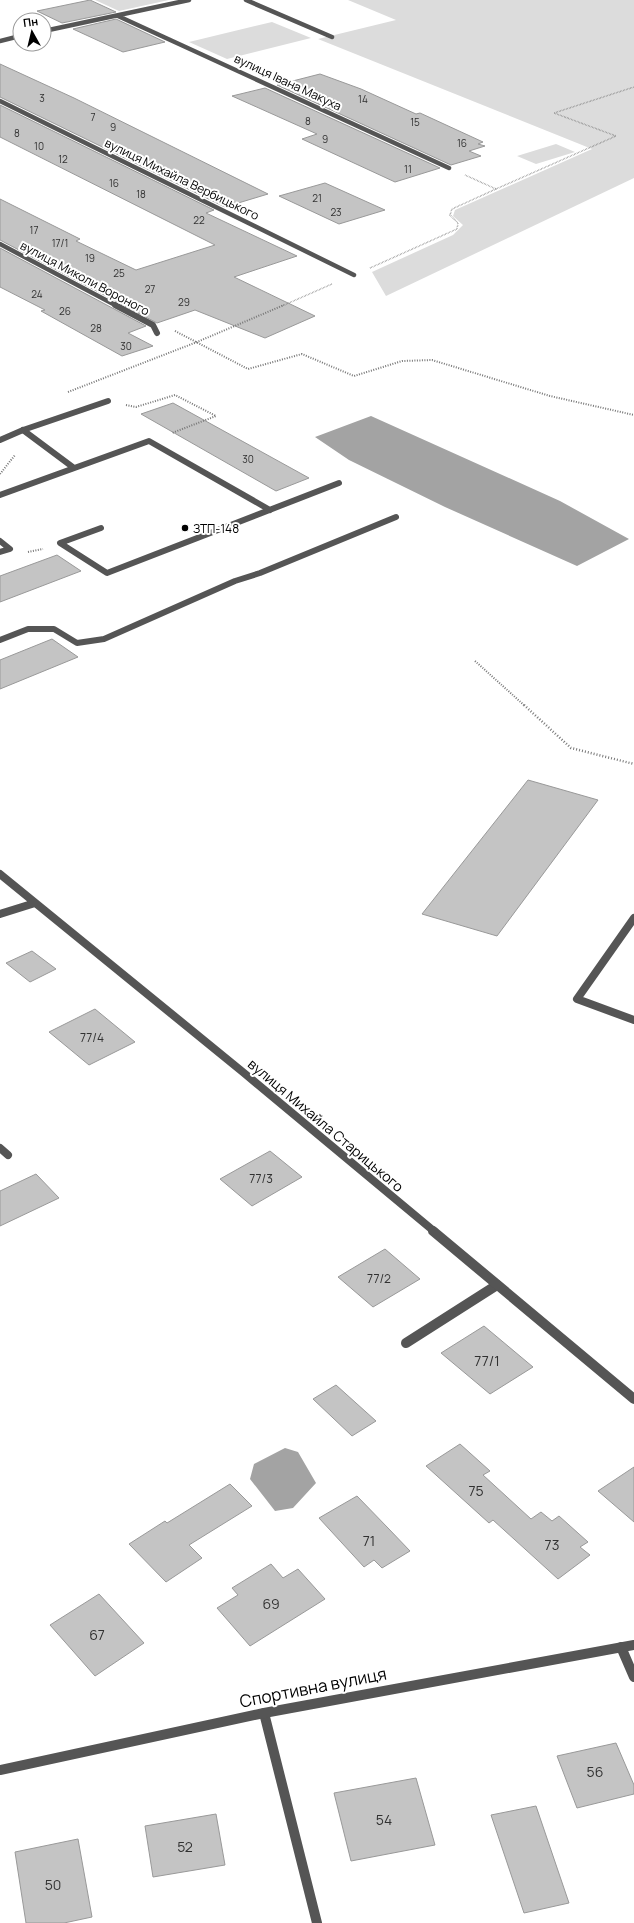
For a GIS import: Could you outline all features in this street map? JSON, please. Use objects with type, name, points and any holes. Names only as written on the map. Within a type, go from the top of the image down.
[{"type":"street","points":[[52,29],[189,0]]},
{"type":"street","points":[[246,0],[332,37]]},
{"type":"street","name":"вулиця Івана Макуха","points":[[118,16],[449,168]]},
{"type":"street","points":[[0,41],[12,38]]},
{"type":"street","name":"вулиця Михайла Вербицького","points":[[0,101],[354,275]]},
{"type":"street","name":"вулиця Миколи Вороного","points":[[0,244],[153,325],[157,333]]},
{"type":"street","points":[[0,440],[23,430],[108,401]]},
{"type":"street","points":[[23,430],[74,468]]},
{"type":"street","points":[[0,495],[149,441],[270,510]]},
{"type":"street","points":[[60,543],[106,573],[339,483]]},
{"type":"street","points":[[0,640],[28,629],[54,629],[77,643],[104,639],[235,581],[260,573],[396,517]]},
{"type":"street","points":[[60,543],[101,528]]},
{"type":"street","points":[[0,541],[10,549]]},
{"type":"street","points":[[0,552],[10,549]]},
{"type":"street","name":"вулиця Михайла Старицького","points":[[0,874],[244,1073],[634,1399]]},
{"type":"street","points":[[0,914],[35,903]]},
{"type":"street","points":[[634,918],[577,999],[634,1020]]},
{"type":"street","points":[[0,1148],[8,1155]]},
{"type":"street","points":[[406,1343],[496,1285]]},
{"type":"street","name":"Спортивна вулиця","points":[[0,1770],[264,1713],[634,1645]]},
{"type":"street","points":[[621,1647],[634,1677]]},
{"type":"street","points":[[264,1713],[316,1923]]},
{"type":"path","points":[[66,394],[197,342],[450,234],[457,229],[458,223],[450,215],[452,209],[616,136],[554,113],[634,87]]},
{"type":"path","points":[[449,168],[496,189]]},
{"type":"path","points":[[153,325],[174,330],[248,370],[302,354],[354,376],[389,364],[420,359],[432,360],[550,396],[634,415]]},
{"type":"path","points":[[108,401],[136,407],[175,395],[216,416],[149,441]]},
{"type":"path","points":[[10,549],[31,552],[60,543]]},
{"type":"path","points":[[475,661],[571,748],[634,764]]},
{"type":"shaded area","points":[[95,0],[169,0],[119,11]]},
{"type":"shaded area","points":[[348,0],[634,0],[634,178],[386,296],[372,272],[453,235],[463,225],[453,216],[455,210],[592,149],[318,39],[396,20]]},
{"type":"shaded area","points":[[272,22],[311,38],[227,59],[189,42]]},
{"type":"shaded area","points":[[556,144],[575,152],[536,164],[517,156]]},
{"type":"shaded area","points":[[371,416],[560,501],[629,539],[577,566],[445,507],[349,460],[315,437]]},
{"type":"shaded area","points":[[285,1448],[298,1452],[316,1483],[293,1508],[275,1511],[250,1479],[254,1464]]},
{"type":"building","points":[[90,0],[116,12],[62,23],[52,18],[52,12],[37,11]]},
{"type":"building","points":[[116,19],[165,42],[123,52],[73,29]]},
{"type":"building","points":[[0,64],[74,98],[268,194],[225,207],[0,97]]},
{"type":"building","points":[[320,74],[361,89],[416,114],[420,113],[483,142],[478,144],[485,146],[469,151],[481,156],[451,165],[277,85]]},
{"type":"building","points":[[265,88],[440,168],[395,182],[302,139],[317,134],[232,96]]},
{"type":"building","points":[[0,105],[214,210],[206,213],[297,256],[234,277],[315,316],[265,338],[195,310],[157,323],[0,240],[0,199],[80,239],[76,241],[136,270],[215,245],[0,137]]},
{"type":"building","points":[[325,183],[385,210],[339,224],[279,196]]},
{"type":"building","points":[[0,248],[146,326],[128,333],[153,346],[122,356],[41,311],[45,310],[0,287]]},
{"type":"building","points":[[173,403],[309,478],[276,491],[141,414]]},
{"type":"building","points":[[57,555],[81,571],[0,602],[0,576]]},
{"type":"building","points":[[52,639],[78,657],[0,689],[0,660]]},
{"type":"building","points":[[528,780],[598,800],[497,936],[422,914]]},
{"type":"building","points":[[32,951],[56,969],[30,982],[6,963]]},
{"type":"building","points":[[95,1009],[135,1042],[89,1065],[49,1032]]},
{"type":"building","points":[[270,1151],[302,1177],[252,1206],[220,1179]]},
{"type":"building","points":[[36,1174],[59,1198],[0,1226],[0,1191]]},
{"type":"building","points":[[385,1249],[420,1279],[373,1307],[338,1277]]},
{"type":"building","points":[[484,1326],[533,1367],[490,1394],[441,1353]]},
{"type":"building","points":[[336,1385],[376,1421],[352,1436],[313,1399]]},
{"type":"building","points":[[460,1444],[490,1471],[483,1475],[531,1519],[541,1512],[552,1521],[559,1516],[588,1542],[580,1547],[590,1555],[558,1579],[493,1520],[489,1523],[426,1466]]},
{"type":"building","points":[[634,1467],[634,1522],[598,1491]]},
{"type":"building","points":[[230,1484],[252,1506],[189,1545],[202,1558],[166,1582],[129,1544],[165,1521],[167,1523]]},
{"type":"building","points":[[357,1496],[410,1551],[382,1568],[374,1560],[364,1567],[319,1518]]},
{"type":"building","points":[[271,1564],[283,1578],[298,1569],[325,1599],[250,1646],[217,1608],[238,1595],[232,1588]]},
{"type":"building","points":[[99,1594],[144,1643],[95,1676],[50,1625]]},
{"type":"building","points":[[616,1743],[634,1785],[634,1794],[577,1808],[557,1756]]},
{"type":"building","points":[[416,1778],[435,1845],[351,1861],[334,1793]]},
{"type":"building","points":[[536,1806],[569,1903],[524,1913],[491,1815]]},
{"type":"building","points":[[216,1814],[225,1865],[153,1877],[145,1826]]},
{"type":"building","points":[[78,1839],[92,1917],[64,1923],[26,1923],[15,1852]]},
{"type":"place","name":"ЗТП-148","points":[[185,528]]}]
